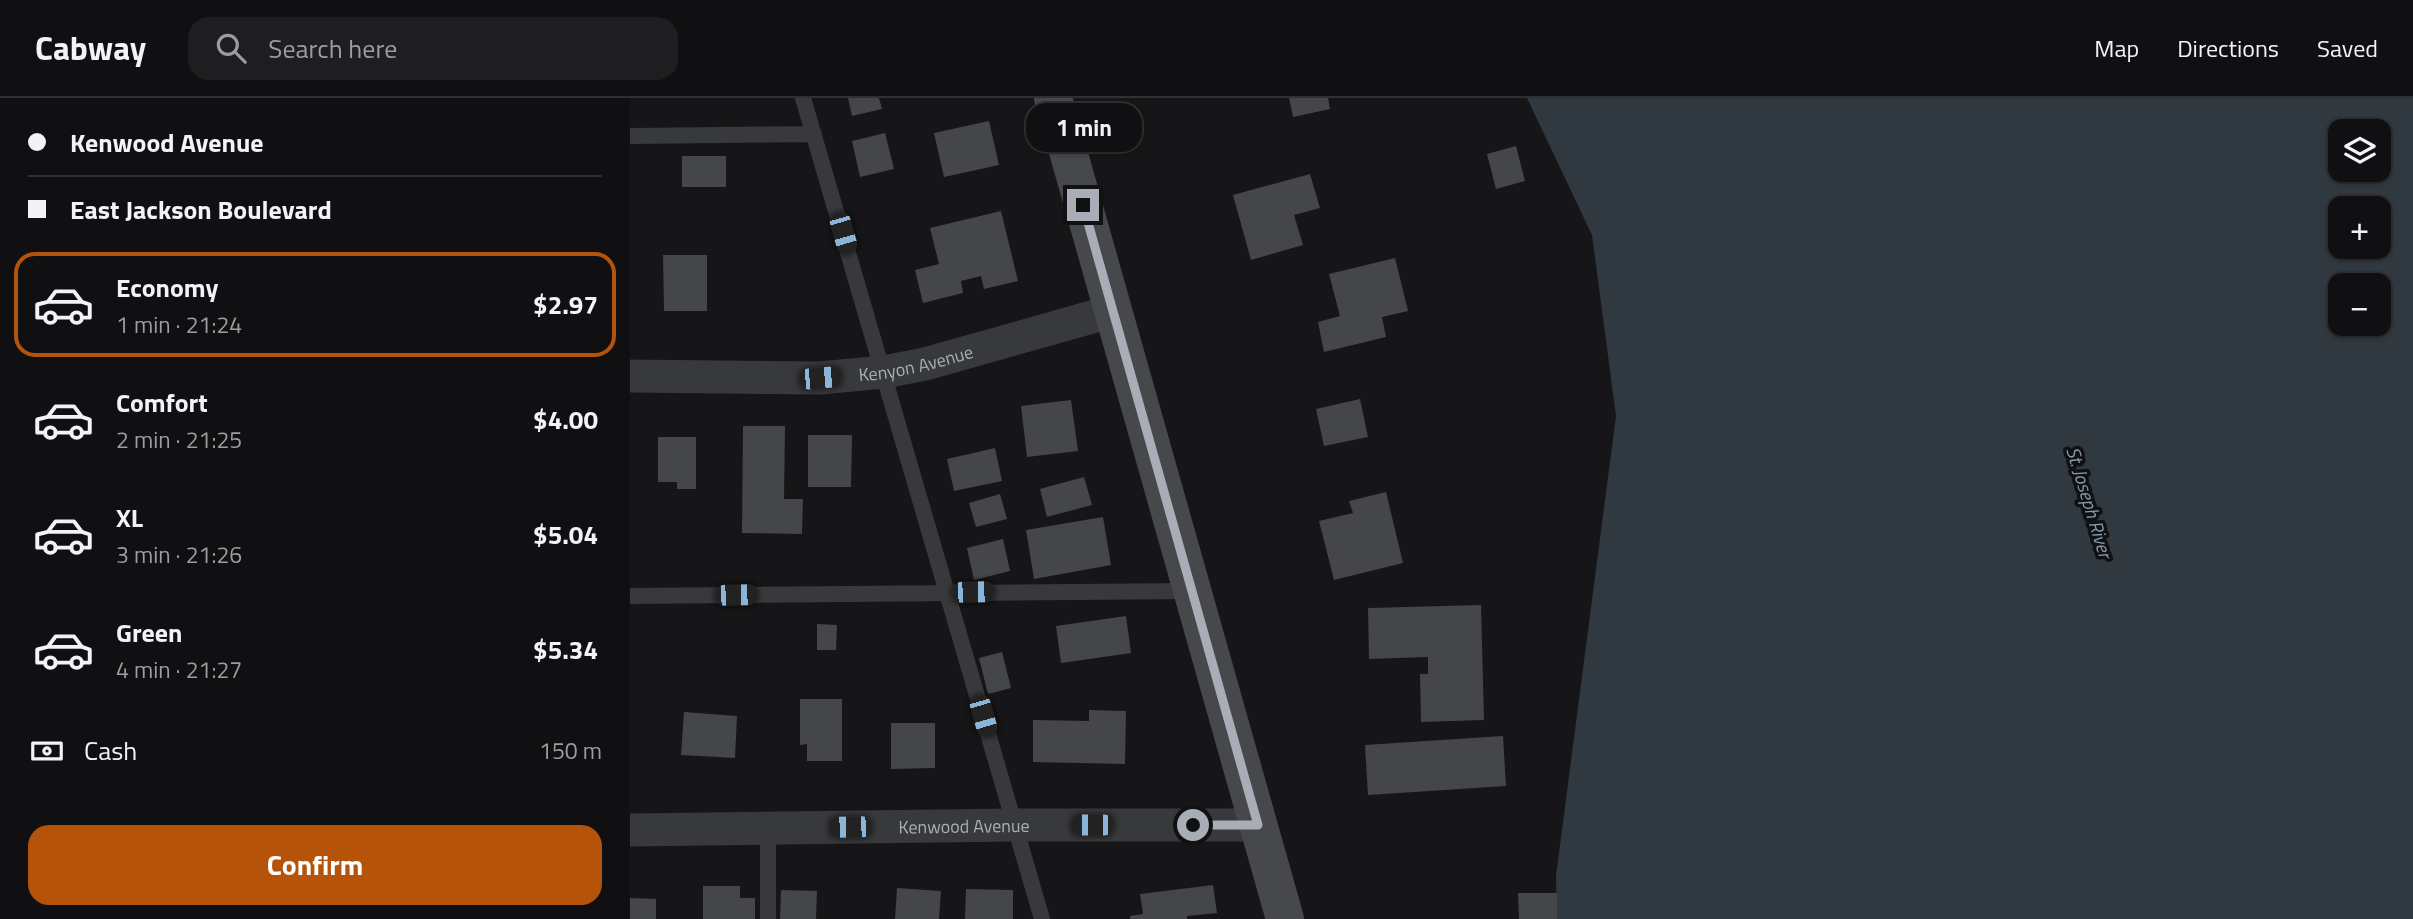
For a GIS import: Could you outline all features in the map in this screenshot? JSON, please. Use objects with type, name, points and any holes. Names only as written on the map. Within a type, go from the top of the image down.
[{"type":"main road","points":[[1053,98],[1285,919]]},
{"type":"street","name":"Kenyon Avenue","points":[[630,376],[820,378],[884,372],[925,364],[1114,311]]},
{"type":"street","name":"Kenwood Avenue","points":[[630,830],[1258,825]]},
{"type":"lane","points":[[803,98],[1042,919]]},
{"type":"lane","points":[[630,136],[814,134]]},
{"type":"lane","points":[[630,596],[1191,591]]},
{"type":"lane","points":[[768,828],[768,919]]},
{"type":"water","name":"St. Joseph River","points":[[1527,98],[2413,98],[2413,919],[1557,919],[1556,876],[1616,416],[1592,235]]},
{"type":"building","points":[[848,98],[879,98],[882,109],[852,116]]},
{"type":"building","points":[[1289,98],[1328,98],[1330,109],[1293,117]]},
{"type":"building","points":[[989,121],[999,165],[944,177],[934,133]]},
{"type":"building","points":[[885,133],[894,169],[860,177],[852,141]]},
{"type":"building","points":[[1516,146],[1525,181],[1496,189],[1487,154]]},
{"type":"building","points":[[682,156],[726,156],[726,187],[682,187]]},
{"type":"building","points":[[1310,174],[1320,208],[1294,215],[1303,245],[1251,260],[1233,195]]},
{"type":"building","points":[[1001,211],[1018,281],[984,289],[981,276],[961,281],[963,293],[923,303],[915,270],[939,264],[930,228]]},
{"type":"building","points":[[663,255],[707,255],[707,311],[664,311]]},
{"type":"building","points":[[1395,258],[1408,311],[1382,317],[1386,337],[1324,352],[1318,322],[1340,316],[1329,274]]},
{"type":"building","points":[[1360,399],[1368,437],[1324,446],[1316,409]]},
{"type":"building","points":[[1071,400],[1078,451],[1027,457],[1021,406]]},
{"type":"building","points":[[743,426],[785,426],[784,499],[803,499],[802,534],[742,533]]},
{"type":"building","points":[[808,435],[852,435],[851,487],[808,487]]},
{"type":"building","points":[[658,437],[696,437],[696,489],[677,489],[677,482],[658,482]]},
{"type":"building","points":[[995,448],[1002,481],[954,491],[947,459]]},
{"type":"building","points":[[1084,477],[1092,505],[1047,517],[1040,489]]},
{"type":"building","points":[[1386,492],[1403,563],[1334,580],[1319,521],[1353,513],[1349,501]]},
{"type":"building","points":[[1000,494],[1007,519],[976,527],[969,503]]},
{"type":"building","points":[[1103,517],[1111,565],[1034,579],[1026,530]]},
{"type":"building","points":[[1003,539],[1010,571],[974,580],[967,548]]},
{"type":"building","points":[[1481,605],[1484,720],[1421,722],[1420,674],[1428,674],[1428,657],[1369,659],[1368,608]]},
{"type":"building","points":[[1126,616],[1131,653],[1061,663],[1056,626]]},
{"type":"building","points":[[817,624],[837,625],[836,650],[817,650]]},
{"type":"building","points":[[1002,652],[1011,688],[988,694],[979,658]]},
{"type":"building","points":[[800,699],[842,699],[842,761],[807,761],[807,744],[800,745]]},
{"type":"building","points":[[1089,710],[1126,711],[1125,764],[1033,762],[1033,720],[1089,721]]},
{"type":"building","points":[[684,712],[737,716],[735,758],[681,755]]},
{"type":"building","points":[[891,723],[935,723],[935,768],[891,769]]},
{"type":"building","points":[[1503,736],[1506,786],[1368,795],[1365,745]]},
{"type":"building","points":[[1213,885],[1217,913],[1187,916],[1187,919],[1130,919],[1130,916],[1143,914],[1140,894]]},
{"type":"building","points":[[703,886],[740,886],[740,898],[755,898],[755,919],[703,919]]},
{"type":"building","points":[[897,888],[941,891],[939,919],[895,919]]},
{"type":"building","points":[[966,889],[1013,890],[1013,919],[965,919]]},
{"type":"building","points":[[781,890],[817,891],[816,919],[780,919]]},
{"type":"building","points":[[1518,893],[1557,893],[1557,919],[1519,919]]},
{"type":"building","points":[[630,898],[656,899],[656,919],[630,919]]},
{"type":"route","points":[[1083,205],[1258,825],[1193,825]]}]
